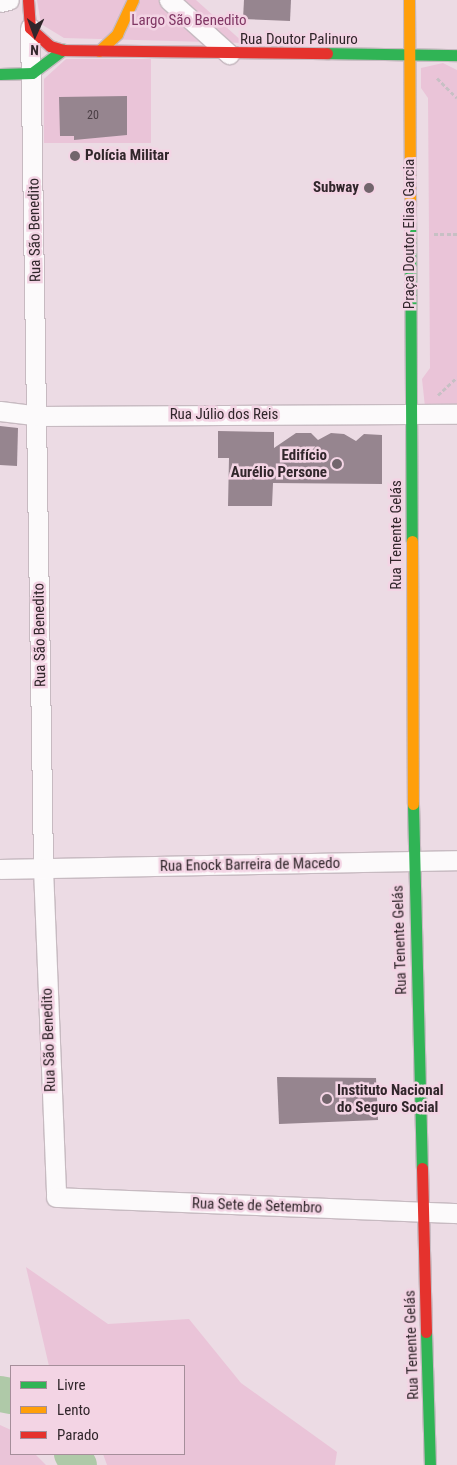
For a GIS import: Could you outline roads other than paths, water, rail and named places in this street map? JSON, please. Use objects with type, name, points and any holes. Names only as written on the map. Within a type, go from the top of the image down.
[{"type":"street","points":[[0,2],[9,0]]},
{"type":"street","points":[[28,0],[32,73]]},
{"type":"street","points":[[30,28],[50,46],[64,50],[99,51],[117,34],[133,0]]},
{"type":"street","points":[[168,0],[230,55]]},
{"type":"street","points":[[409,0],[410,55],[457,56]]},
{"type":"street","points":[[0,74],[32,73],[64,50]]},
{"type":"street","name":"Rua Doutor Palinuro","points":[[99,51],[230,55],[410,55]]},
{"type":"street","name":"Praça Doutor Elias Garcia","points":[[410,55],[411,414]]},
{"type":"street","name":"Rua São Benedito","points":[[32,73],[44,868],[56,1197]]},
{"type":"street","name":"Rua Júlio dos Reis","points":[[0,411],[38,416],[411,414]]},
{"type":"street","points":[[411,414],[457,414]]},
{"type":"street","name":"Rua Tenente Gelás","points":[[411,414],[413,861],[430,1465]]},
{"type":"street","name":"Rua Enock Barreira de Macedo","points":[[0,869],[457,860]]},
{"type":"street","name":"Rua Sete de Setembro","points":[[56,1197],[457,1213]]},
{"type":"waterway","points":[[0,1394],[10,1396]]},
{"type":"waterway","points":[[73,1455],[79,1465]]},
{"type":"place","name":"Polícia Militar","points":[[75,156]]},
{"type":"place","name":"Subway","points":[[369,188]]},
{"type":"place","name":"Edifício Aurélio Persone","points":[[337,464]]},
{"type":"place","name":"Instituto Nacional do Seguro Social","points":[[327,1099]]},
{"type":"park label","name":"Largo São Benedito","points":[[189,21]]}]
